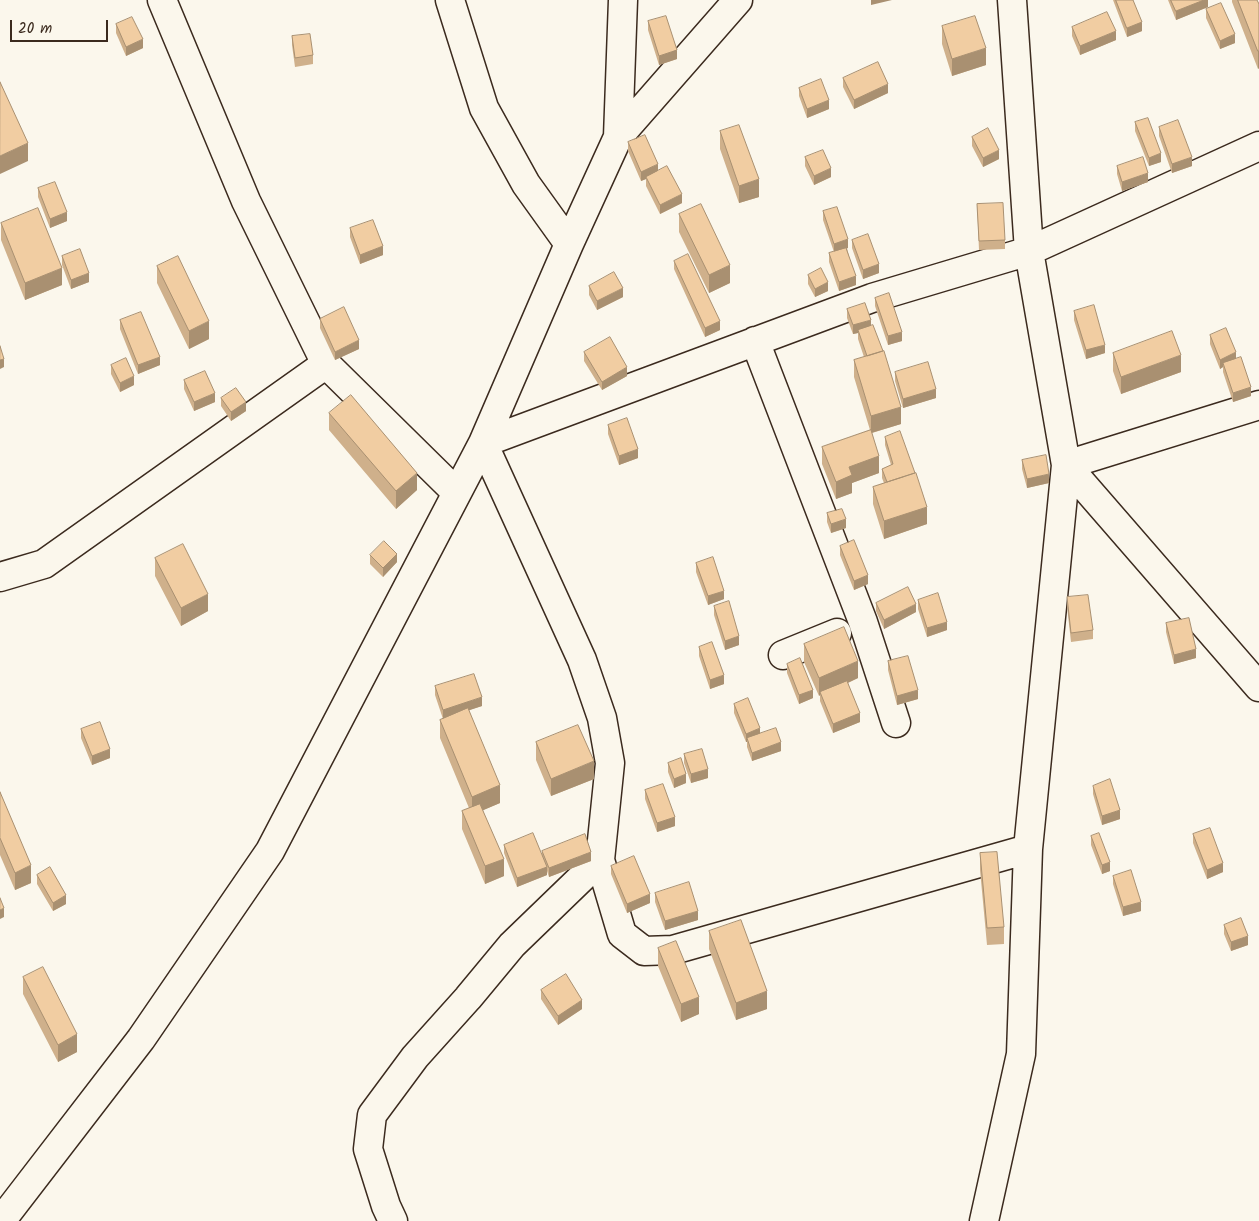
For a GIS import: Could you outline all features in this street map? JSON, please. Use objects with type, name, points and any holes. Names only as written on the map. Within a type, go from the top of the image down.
[{"type":"street","points":[[162,0],[246,201],[326,364],[456,492]]},
{"type":"street","points":[[450,0],[484,108],[526,184],[569,244]]},
{"type":"street","points":[[618,137],[623,0]]},
{"type":"street","points":[[1,1221],[141,1039],[270,851],[483,443],[569,244],[618,137],[738,0]]},
{"type":"street","points":[[984,1221],[1021,1054],[1028,849],[1066,465],[1029,251],[1012,0]]},
{"type":"street","points":[[483,443],[872,298],[1029,251],[1259,146]]},
{"type":"street","points":[[756,341],[863,622],[896,723]]},
{"type":"street","points":[[0,577],[44,564],[326,364]]},
{"type":"street","points":[[1066,465],[1259,405]]},
{"type":"street","points":[[483,443],[582,660],[602,718],[610,763],[600,860],[622,934],[644,951],[673,950],[1028,849]]},
{"type":"street","points":[[1066,465],[1259,687]]},
{"type":"street","points":[[783,655],[863,622]]},
{"type":"street","points":[[393,1221],[386,1206],[368,1149],[372,1115],[415,1057],[512,945],[600,860]]},
{"type":"building","points":[[1116,0],[1133,0],[1142,22],[1127,28]]},
{"type":"building","points":[[1171,0],[1204,0],[1176,11]]},
{"type":"building","points":[[1238,0],[1257,0],[1259,4],[1259,51],[1258,51]]},
{"type":"building","points":[[1221,3],[1235,34],[1220,41],[1206,9]]},
{"type":"building","points":[[1107,12],[1116,31],[1080,46],[1072,27]]},
{"type":"building","points":[[666,16],[677,50],[659,56],[648,21]]},
{"type":"building","points":[[975,16],[986,48],[952,59],[942,26]]},
{"type":"building","points":[[132,17],[143,39],[126,47],[116,24]]},
{"type":"building","points":[[310,34],[313,55],[295,58],[292,36]]},
{"type":"building","points":[[878,62],[888,84],[854,100],[843,78]]},
{"type":"building","points":[[821,79],[829,100],[807,109],[799,88]]},
{"type":"building","points":[[0,82],[28,143],[0,156]]},
{"type":"building","points":[[1148,118],[1161,153],[1149,158],[1135,122]]},
{"type":"building","points":[[1178,120],[1192,157],[1172,164],[1159,127]]},
{"type":"building","points":[[739,125],[759,179],[739,186],[720,131]]},
{"type":"building","points":[[988,128],[999,150],[983,158],[972,137]]},
{"type":"building","points":[[645,135],[658,164],[641,172],[628,142]]},
{"type":"building","points":[[823,150],[831,168],[814,176],[805,157]]},
{"type":"building","points":[[1143,157],[1148,173],[1122,182],[1117,166]]},
{"type":"building","points":[[667,166],[682,194],[660,205],[646,177]]},
{"type":"building","points":[[55,182],[67,212],[50,219],[38,188]]},
{"type":"building","points":[[1003,203],[1005,240],[979,241],[977,204]]},
{"type":"building","points":[[701,204],[730,265],[709,275],[679,214]]},
{"type":"building","points":[[837,207],[848,239],[834,244],[823,211]]},
{"type":"building","points":[[38,208],[62,268],[25,283],[1,223]]},
{"type":"building","points":[[373,220],[383,246],[360,255],[350,228]]},
{"type":"building","points":[[868,234],[879,264],[863,270],[852,240]]},
{"type":"building","points":[[846,248],[856,276],[839,282],[829,253]]},
{"type":"building","points":[[80,249],[89,273],[71,280],[62,256]]},
{"type":"building","points":[[688,254],[720,321],[705,328],[674,261]]},
{"type":"building","points":[[178,256],[209,321],[189,331],[157,266]]},
{"type":"building","points":[[821,268],[828,282],[815,289],[808,275]]},
{"type":"building","points":[[614,272],[623,288],[597,301],[589,286]]},
{"type":"building","points":[[889,293],[902,332],[888,336],[875,298]]},
{"type":"building","points":[[865,303],[871,320],[853,325],[847,309]]},
{"type":"building","points":[[1094,305],[1105,345],[1086,350],[1074,311]]},
{"type":"building","points":[[344,307],[359,340],[335,352],[320,319]]},
{"type":"building","points":[[141,312],[160,357],[138,365],[120,320]]},
{"type":"building","points":[[873,325],[883,351],[867,356],[858,330]]},
{"type":"building","points":[[1226,328],[1236,352],[1220,360],[1210,335]]},
{"type":"building","points":[[1172,331],[1181,355],[1121,377],[1113,353]]},
{"type":"building","points":[[610,337],[627,367],[602,382],[584,352]]},
{"type":"building","points":[[0,346],[4,359],[0,360]]},
{"type":"building","points":[[884,351],[901,407],[871,416],[854,360]]},
{"type":"building","points":[[1241,357],[1251,387],[1233,393],[1223,363]]},
{"type":"building","points":[[126,358],[134,376],[120,383],[111,365]]},
{"type":"building","points":[[928,362],[936,389],[903,399],[895,372]]},
{"type":"building","points":[[205,371],[215,393],[194,402],[184,380]]},
{"type":"building","points":[[236,388],[246,402],[231,412],[221,398]]},
{"type":"building","points":[[351,395],[417,473],[396,491],[329,413]]},
{"type":"building","points":[[627,418],[638,449],[619,456],[608,425]]},
{"type":"building","points":[[871,430],[879,456],[849,467],[852,475],[836,482],[822,447]]},
{"type":"building","points":[[900,431],[915,473],[887,482],[882,469],[893,464],[885,437]]},
{"type":"building","points":[[1046,455],[1049,474],[1027,479],[1022,460]]},
{"type":"building","points":[[916,473],[927,507],[884,521],[873,487]]},
{"type":"building","points":[[842,509],[846,519],[831,524],[827,513]]},
{"type":"building","points":[[854,540],[868,575],[854,581],[840,546]]},
{"type":"building","points":[[384,541],[397,554],[383,568],[370,555]]},
{"type":"building","points":[[183,544],[208,594],[181,608],[155,558]]},
{"type":"building","points":[[713,557],[724,591],[708,596],[696,563]]},
{"type":"building","points":[[908,587],[916,604],[884,620],[876,603]]},
{"type":"building","points":[[938,593],[947,622],[927,628],[918,600]]},
{"type":"building","points":[[1088,595],[1093,630],[1071,633],[1067,597]]},
{"type":"building","points":[[729,601],[739,636],[725,641],[714,606]]},
{"type":"building","points":[[1189,618],[1196,649],[1174,655],[1166,623]]},
{"type":"building","points":[[844,627],[858,661],[819,678],[804,644]]},
{"type":"building","points":[[712,642],[724,675],[710,680],[699,647]]},
{"type":"building","points":[[908,656],[918,690],[897,696],[888,661]]},
{"type":"building","points":[[800,658],[813,690],[799,695],[787,664]]},
{"type":"building","points":[[474,674],[482,697],[443,710],[435,686]]},
{"type":"building","points":[[847,681],[860,713],[833,724],[820,692]]},
{"type":"building","points":[[748,698],[760,728],[746,734],[734,704]]},
{"type":"building","points":[[468,708],[500,785],[472,797],[440,720]]},
{"type":"building","points":[[100,722],[110,749],[92,756],[81,729]]},
{"type":"building","points":[[578,725],[594,761],[551,779],[536,742]]},
{"type":"building","points":[[776,728],[781,742],[752,753],[747,738]]},
{"type":"building","points":[[702,749],[708,769],[691,774],[684,754]]},
{"type":"building","points":[[681,758],[686,774],[674,779],[668,763]]},
{"type":"building","points":[[1110,779],[1120,810],[1102,816],[1093,786]]},
{"type":"building","points":[[663,784],[675,817],[657,823],[645,790]]},
{"type":"building","points":[[0,792],[31,865],[15,873],[0,838]]},
{"type":"building","points":[[480,804],[504,859],[485,866],[462,811]]},
{"type":"building","points":[[1210,828],[1223,863],[1207,870],[1193,834]]},
{"type":"building","points":[[533,833],[547,867],[517,878],[504,845]]},
{"type":"building","points":[[1099,833],[1110,862],[1102,865],[1091,836]]},
{"type":"building","points":[[585,834],[591,852],[549,868],[542,851]]},
{"type":"building","points":[[997,852],[1004,927],[987,928],[980,853]]},
{"type":"building","points":[[634,856],[650,894],[627,904],[611,866]]},
{"type":"building","points":[[50,867],[66,895],[53,903],[37,875]]},
{"type":"building","points":[[1131,870],[1141,902],[1123,907],[1113,876]]},
{"type":"building","points":[[689,882],[698,911],[665,921],[655,893]]},
{"type":"building","points":[[0,898],[4,908],[0,910]]},
{"type":"building","points":[[1241,918],[1248,936],[1231,942],[1224,925]]},
{"type":"building","points":[[741,920],[767,991],[736,1003],[709,931]]},
{"type":"building","points":[[676,941],[699,997],[681,1004],[658,948]]},
{"type":"building","points":[[43,967],[77,1034],[58,1045],[23,977]]},
{"type":"building","points":[[566,974],[582,1000],[558,1016],[541,990]]}]
